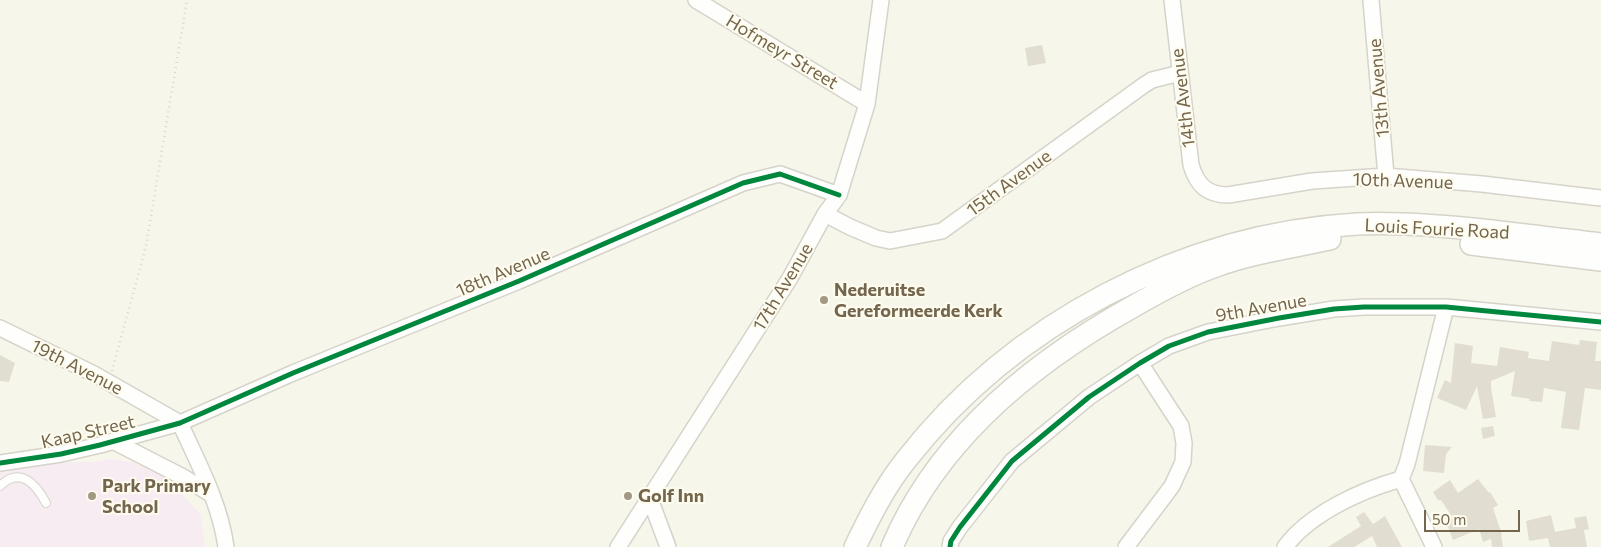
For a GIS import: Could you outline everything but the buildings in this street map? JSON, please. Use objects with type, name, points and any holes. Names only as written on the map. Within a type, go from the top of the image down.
[{"type":"main road","name":"Louis Fourie Road","points":[[856,547],[873,511],[905,461],[966,394],[998,365],[1035,337],[1089,304],[1140,278],[1218,250],[1299,230],[1358,224],[1392,223],[1442,226],[1601,244]]},
{"type":"main road","name":"Louis Fourie Road","points":[[856,547],[876,513],[911,465],[970,398],[1038,342],[1092,310],[1143,284],[1180,270],[1266,247],[1330,239],[1391,237],[1440,240],[1601,260]]},
{"type":"main road","points":[[892,547],[924,488],[947,454],[990,407],[1049,359],[1115,316],[1177,283],[1215,266],[1245,257],[1330,239]]},
{"type":"main road","points":[[845,547],[861,517],[905,461]]},
{"type":"street","name":"Hofmeyr Street","points":[[696,0],[868,104]]},
{"type":"street","name":"17th Avenue","points":[[618,547],[790,278],[825,214],[839,195],[868,104],[881,0]]},
{"type":"street","name":"14th Avenue","points":[[1172,0],[1191,165],[1194,175],[1207,190]]},
{"type":"street","name":"13th Avenue","points":[[1371,0],[1386,176]]},
{"type":"street","name":"15th Avenue","points":[[825,214],[859,231],[890,241],[942,231],[1144,85],[1152,80],[1180,73]]},
{"type":"street","name":"18th Avenue","points":[[180,423],[293,373],[519,281],[743,183],[780,174],[839,195]]},
{"type":"street","name":"10th Avenue","points":[[1207,190],[1218,195],[1228,195],[1312,181],[1386,176],[1482,184],[1601,198]]},
{"type":"street","name":"9th Avenue","points":[[950,547],[951,541],[960,528],[1012,461],[1089,397],[1140,363],[1169,346],[1208,332],[1334,309],[1364,307],[1446,307],[1601,322]]},
{"type":"street","points":[[1434,547],[1401,479],[1407,464],[1446,307]]},
{"type":"street","name":"19th Avenue","points":[[0,328],[109,383],[180,423]]},
{"type":"street","points":[[1126,547],[1172,486],[1183,462],[1184,443],[1181,426],[1140,363]]},
{"type":"street","name":"Kaap Street","points":[[0,463],[61,454],[180,423]]},
{"type":"street","points":[[180,423],[212,495],[221,520],[226,547]]},
{"type":"street","points":[[113,441],[185,478],[212,495]]},
{"type":"street","points":[[1285,547],[1292,538],[1315,519],[1348,499],[1382,484],[1401,479]]},
{"type":"street","points":[[649,496],[668,547]]},
{"type":"lane","points":[[0,486],[15,477],[29,480],[40,490],[46,503]]},
{"type":"path","points":[[109,383],[146,246],[187,0]]},
{"type":"shaded area","name":"Park Primary School","points":[[110,459],[132,462],[166,477],[201,515],[205,547],[0,547],[0,468],[22,463],[94,462]]},
{"type":"cycle path","points":[[0,463],[61,454],[180,423],[293,373],[519,281],[743,183],[780,174],[839,195]]},
{"type":"cycle path","points":[[950,547],[951,541],[960,527],[1012,461],[1089,397],[1140,363],[1169,346],[1208,332],[1334,309],[1364,307],[1446,307],[1601,322]]},
{"type":"place","name":"Nederuitse Gereformeerde Kerk","points":[[824,300]]},
{"type":"place","name":"Park Primary School","points":[[92,496]]},
{"type":"place","name":"Golf Inn","points":[[628,496]]}]
